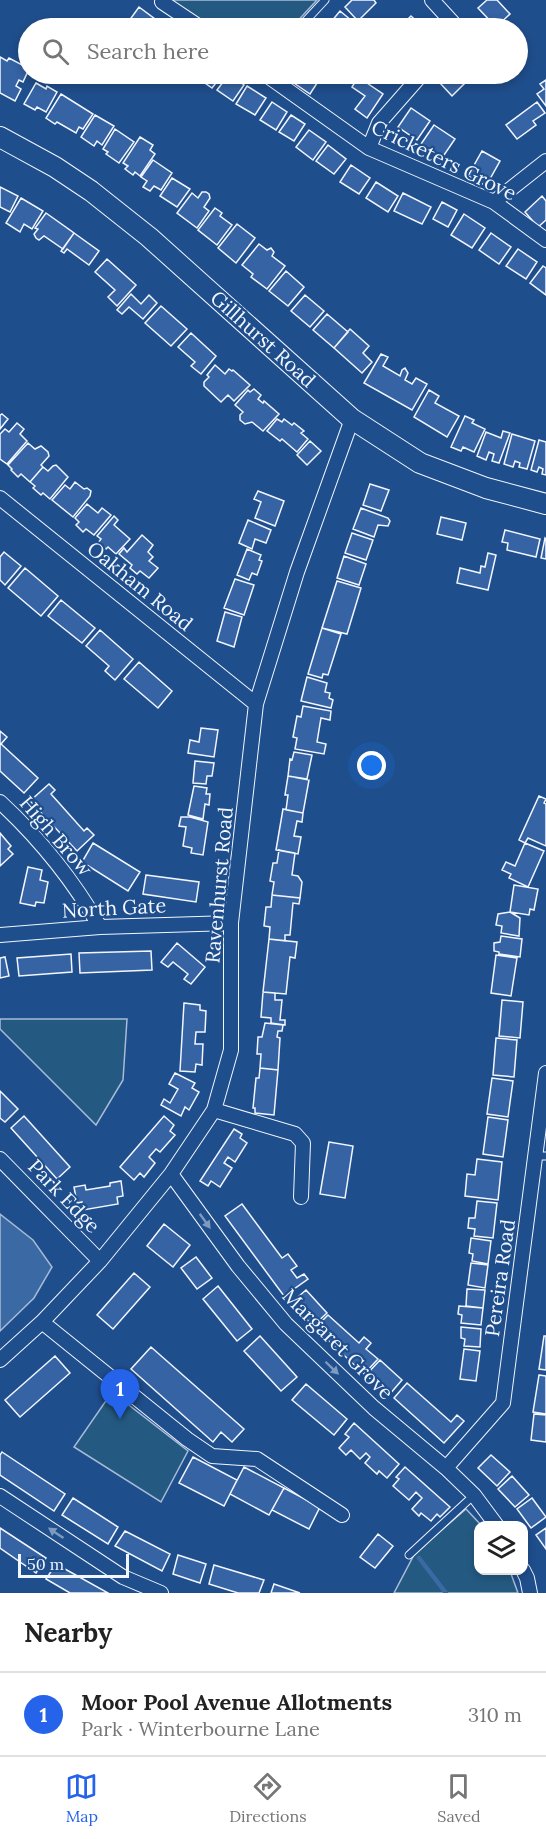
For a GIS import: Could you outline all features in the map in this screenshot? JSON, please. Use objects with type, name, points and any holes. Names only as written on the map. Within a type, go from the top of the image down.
[{"type":"street","points":[[432,0],[448,18]]},
{"type":"street","points":[[162,2],[186,18]]},
{"type":"street","name":"Cricketers Grove","points":[[279,84],[369,148],[494,202],[546,240]]},
{"type":"street","points":[[369,148],[379,123],[413,84]]},
{"type":"street","name":"Gillhurst Road","points":[[0,137],[55,167],[91,191],[149,237],[352,419],[420,462],[486,488],[546,504]]},
{"type":"street","points":[[494,202],[546,161]]},
{"type":"street","name":"Ravenhurst Road","points":[[0,1360],[42,1322],[100,1261],[171,1174],[214,1110],[231,1050],[231,923],[256,704],[297,572],[352,419]]},
{"type":"street","name":"Oakham Road","points":[[0,498],[256,704]]},
{"type":"street","name":"High Brow","points":[[0,802],[49,852],[82,895],[100,927]]},
{"type":"street","name":"North Gate","points":[[0,935],[100,927],[231,923]]},
{"type":"street","name":"Pereira Road","points":[[446,1468],[503,1403],[541,1156],[546,1074]]},
{"type":"street","points":[[214,1110],[295,1134],[303,1143],[301,1197]]},
{"type":"street","name":"Park Edge","points":[[0,1159],[100,1261]]},
{"type":"street","name":"Margaret Grove","points":[[171,1174],[238,1266],[285,1324],[374,1408],[446,1468],[474,1495],[493,1521]]},
{"type":"street","points":[[42,1322],[187,1439],[212,1456],[257,1459],[342,1515]]},
{"type":"street","points":[[0,1496],[123,1577],[160,1593]]},
{"type":"street","points":[[526,1575],[530,1593]]},
{"type":"lane","points":[[308,18],[325,0]]},
{"type":"lane","points":[[409,1555],[474,1495]]},
{"type":"shaded area","points":[[162,0],[317,0],[300,18],[192,18]]},
{"type":"shaded area","points":[[0,1019],[127,1019],[123,1080],[96,1125],[0,1029]]},
{"type":"shaded area","points":[[0,1214],[33,1240],[52,1267],[34,1298],[0,1331]]},
{"type":"shaded area","points":[[112,1392],[188,1451],[161,1502],[74,1447]]},
{"type":"shaded area","points":[[466,1509],[477,1521],[474,1521],[474,1575],[511,1575],[518,1593],[394,1593],[415,1553]]},
{"type":"building","points":[[352,0],[374,0],[376,3],[361,18],[355,18],[345,7]]},
{"type":"building","points":[[487,0],[497,0],[510,14],[506,18],[487,18],[478,8]]},
{"type":"building","points":[[139,7],[154,18],[131,18]]},
{"type":"building","points":[[340,11],[348,18],[334,18]]},
{"type":"building","points":[[0,57],[7,61],[9,58],[18,63],[16,86],[21,89],[15,101],[0,93]]},
{"type":"building","points":[[546,80],[546,106],[537,94],[544,89],[540,84]]},
{"type":"building","points":[[35,84],[46,89],[47,86],[57,92],[46,112],[37,107],[35,110],[24,104]]},
{"type":"building","points":[[222,84],[244,85],[233,101],[217,90]]},
{"type":"building","points":[[295,84],[316,84],[310,94]]},
{"type":"building","points":[[354,84],[368,84],[383,94],[367,118],[355,109],[365,96],[352,87]]},
{"type":"building","points":[[441,84],[464,84],[452,96]]},
{"type":"building","points":[[247,86],[266,98],[255,115],[236,104]]},
{"type":"building","points":[[61,94],[93,114],[83,129],[79,127],[76,133],[46,118]]},
{"type":"building","points":[[272,102],[287,112],[276,130],[260,120]]},
{"type":"building","points":[[537,102],[545,113],[533,121],[536,125],[517,139],[506,125]]},
{"type":"building","points":[[411,108],[430,121],[417,140],[398,127]]},
{"type":"building","points":[[95,115],[114,126],[102,145],[97,141],[94,146],[81,137]]},
{"type":"building","points":[[291,115],[305,124],[294,141],[279,132]]},
{"type":"building","points":[[434,125],[455,139],[442,158],[421,144]]},
{"type":"building","points":[[115,129],[134,142],[119,163],[103,149]]},
{"type":"building","points":[[309,130],[326,142],[313,160],[296,147]]},
{"type":"building","points":[[140,137],[153,145],[150,150],[155,154],[140,176],[135,172],[133,175],[125,169],[128,166],[123,163]]},
{"type":"building","points":[[328,145],[346,159],[334,174],[316,161]]},
{"type":"building","points":[[482,151],[500,161],[486,186],[468,176]]},
{"type":"building","points":[[153,160],[172,173],[161,190],[154,186],[150,191],[143,187],[147,181],[141,177]]},
{"type":"building","points":[[351,165],[370,178],[359,194],[340,182]]},
{"type":"building","points":[[172,178],[190,189],[177,207],[160,196]]},
{"type":"building","points":[[376,182],[398,196],[388,212],[366,198]]},
{"type":"building","points":[[0,187],[18,196],[10,212],[0,207]]},
{"type":"building","points":[[202,192],[209,194],[210,198],[204,207],[209,211],[197,228],[177,213],[192,193],[198,198]]},
{"type":"building","points":[[403,193],[431,207],[422,224],[394,211]]},
{"type":"building","points":[[542,196],[546,201],[546,220],[538,227],[525,212]]},
{"type":"building","points":[[21,198],[43,211],[32,229],[24,224],[20,232],[6,223]]},
{"type":"building","points":[[442,202],[457,210],[448,227],[433,219]]},
{"type":"building","points":[[215,208],[222,213],[220,216],[232,225],[217,245],[198,230]]},
{"type":"building","points":[[46,213],[74,233],[63,249],[44,236],[39,240],[34,234],[38,229],[35,228]]},
{"type":"building","points":[[464,214],[485,228],[472,248],[451,235]]},
{"type":"building","points":[[237,224],[255,238],[236,263],[218,248]]},
{"type":"building","points":[[74,233],[99,251],[89,265],[67,249],[64,253],[61,251]]},
{"type":"building","points":[[491,233],[511,247],[499,264],[479,250]]},
{"type":"building","points":[[259,244],[267,250],[271,248],[274,252],[272,256],[285,266],[267,289],[251,277],[253,274],[242,265]]},
{"type":"building","points":[[518,249],[537,262],[526,279],[506,266]]},
{"type":"building","points":[[107,259],[136,285],[117,306],[108,297],[115,290],[95,272]]},
{"type":"building","points":[[543,266],[546,268],[546,295],[530,283]]},
{"type":"building","points":[[286,271],[304,287],[288,306],[269,291]]},
{"type":"building","points":[[131,294],[141,304],[149,295],[157,303],[143,319],[129,307],[122,314],[117,310]]},
{"type":"building","points":[[305,295],[324,311],[310,327],[291,311]]},
{"type":"building","points":[[161,306],[187,329],[171,346],[145,323]]},
{"type":"building","points":[[327,314],[348,332],[334,348],[313,330]]},
{"type":"building","points":[[350,329],[369,346],[363,353],[372,362],[362,373],[334,348]]},
{"type":"building","points":[[191,333],[216,356],[201,374],[191,366],[195,362],[178,347]]},
{"type":"building","points":[[381,354],[388,357],[383,366],[400,376],[405,368],[408,373],[405,380],[412,384],[416,378],[427,384],[412,410],[364,383]]},
{"type":"building","points":[[215,365],[225,374],[229,369],[233,370],[250,385],[234,401],[228,395],[221,402],[204,386],[204,382],[209,377],[207,375]]},
{"type":"building","points":[[254,389],[261,395],[258,399],[263,403],[264,401],[279,414],[263,431],[252,422],[245,424],[240,420],[243,412],[235,405],[248,390],[250,392]]},
{"type":"building","points":[[429,390],[439,396],[435,403],[459,416],[447,437],[414,417]]},
{"type":"building","points":[[0,415],[8,419],[0,429]]},
{"type":"building","points":[[465,416],[474,420],[472,423],[485,429],[474,452],[463,447],[461,451],[451,447]]},
{"type":"building","points":[[277,419],[282,422],[284,419],[292,425],[294,423],[304,431],[301,433],[308,439],[297,452],[282,439],[280,441],[267,431]]},
{"type":"building","points":[[17,423],[24,429],[20,434],[27,441],[7,464],[0,459],[0,434],[5,429],[9,432]]},
{"type":"building","points":[[503,431],[510,433],[499,463],[492,461],[494,454],[489,452],[486,460],[477,456],[486,432],[501,438]]},
{"type":"building","points":[[512,434],[535,441],[527,469],[519,467],[520,463],[515,461],[513,467],[504,464]]},
{"type":"building","points":[[539,440],[546,442],[546,475],[542,474],[543,469],[539,467],[537,472],[531,470]]},
{"type":"building","points":[[310,441],[321,451],[307,465],[297,455]]},
{"type":"building","points":[[28,443],[35,449],[41,446],[49,456],[30,482],[21,474],[18,477],[8,465]]},
{"type":"building","points":[[56,465],[68,477],[50,499],[43,493],[41,495],[30,482],[43,467],[48,471]]},
{"type":"building","points":[[75,482],[91,491],[90,496],[73,517],[52,500],[65,485],[70,489]]},
{"type":"building","points":[[370,484],[389,490],[381,511],[363,505]]},
{"type":"building","points":[[258,491],[284,501],[275,526],[255,518],[261,502],[254,499]]},
{"type":"building","points":[[87,504],[98,513],[102,508],[111,515],[94,535],[86,529],[83,532],[76,525],[79,522],[75,518]]},
{"type":"building","points":[[361,508],[388,518],[390,521],[388,526],[378,525],[374,537],[353,529]]},
{"type":"building","points":[[114,516],[118,520],[114,525],[130,539],[116,554],[108,547],[106,549],[98,543],[101,539],[97,536]]},
{"type":"building","points":[[441,517],[466,523],[462,540],[437,534]]},
{"type":"building","points":[[248,520],[271,530],[266,543],[255,539],[252,549],[239,543]]},
{"type":"building","points":[[505,530],[540,539],[536,557],[507,550],[508,543],[502,542]]},
{"type":"building","points":[[352,533],[373,540],[366,560],[345,553]]},
{"type":"building","points":[[142,535],[153,545],[148,552],[153,557],[149,561],[158,568],[149,578],[140,571],[137,574],[130,568],[132,565],[119,554],[124,548],[127,552]]},
{"type":"building","points":[[546,539],[546,559],[541,558]]},
{"type":"building","points":[[247,549],[261,555],[259,560],[262,561],[257,575],[252,573],[249,580],[237,575]]},
{"type":"building","points":[[4,552],[21,566],[5,585],[0,580],[0,557]]},
{"type":"building","points":[[488,553],[496,555],[488,590],[457,583],[460,568],[480,573],[481,566],[485,567]]},
{"type":"building","points":[[344,556],[366,564],[359,585],[337,578]]},
{"type":"building","points":[[25,568],[58,596],[41,616],[8,588]]},
{"type":"building","points":[[235,579],[254,585],[244,615],[224,608]]},
{"type":"building","points":[[337,581],[361,588],[347,634],[322,628]]},
{"type":"building","points":[[61,600],[95,628],[82,643],[48,616]]},
{"type":"building","points":[[225,612],[242,617],[234,647],[217,641]]},
{"type":"building","points":[[322,628],[341,634],[328,675],[323,674],[322,678],[308,674]]},
{"type":"building","points":[[100,630],[133,659],[115,680],[105,671],[109,666],[86,646]]},
{"type":"building","points":[[139,662],[172,691],[158,708],[124,679]]},
{"type":"building","points":[[307,677],[327,683],[325,692],[330,693],[329,698],[333,700],[331,708],[301,701]]},
{"type":"building","points":[[303,706],[331,711],[330,720],[321,718],[317,742],[326,744],[324,754],[295,749],[297,738],[293,737],[297,716],[301,717]]},
{"type":"building","points":[[201,728],[218,730],[214,757],[188,753],[190,740],[199,742]]},
{"type":"building","points":[[0,731],[7,737],[1,744],[38,778],[24,793],[0,771]]},
{"type":"building","points":[[294,752],[312,755],[307,779],[288,776],[290,759],[292,760]]},
{"type":"building","points":[[195,761],[214,763],[212,776],[207,776],[206,784],[193,783]]},
{"type":"building","points":[[288,776],[309,780],[303,813],[286,810],[288,795],[285,795]]},
{"type":"building","points":[[49,784],[55,790],[51,794],[84,831],[87,828],[94,835],[77,851],[30,801]]},
{"type":"building","points":[[194,786],[207,788],[206,794],[210,794],[209,805],[205,804],[203,819],[188,815]]},
{"type":"building","points":[[539,796],[546,799],[544,803],[546,804],[546,846],[528,838],[525,843],[519,840]]},
{"type":"building","points":[[283,809],[303,813],[302,822],[297,821],[294,836],[301,837],[298,854],[276,850]]},
{"type":"building","points":[[181,817],[208,822],[203,855],[191,853],[192,848],[183,846],[186,827],[179,826]]},
{"type":"building","points":[[0,833],[11,846],[8,849],[13,854],[0,866]]},
{"type":"building","points":[[93,843],[140,872],[128,891],[82,862]]},
{"type":"building","points":[[525,843],[544,851],[528,887],[509,878],[511,874],[502,870],[506,862],[515,866]]},
{"type":"building","points":[[279,850],[295,853],[292,875],[298,876],[302,882],[300,898],[272,895],[274,882],[270,881],[273,863],[277,863]]},
{"type":"building","points":[[28,867],[42,870],[40,880],[48,882],[44,903],[36,902],[35,906],[20,903]]},
{"type":"building","points":[[146,875],[199,882],[196,902],[143,894]]},
{"type":"building","points":[[514,885],[538,889],[534,910],[530,909],[529,915],[510,912]]},
{"type":"building","points":[[272,895],[300,898],[299,904],[293,903],[290,935],[285,935],[285,941],[269,939],[270,927],[264,926],[266,907],[271,907]]},
{"type":"building","points":[[510,912],[520,918],[519,936],[501,933],[502,926],[496,925],[498,914]]},
{"type":"building","points":[[501,936],[522,939],[520,957],[494,951],[494,943],[500,942]]},
{"type":"building","points":[[269,939],[297,942],[295,958],[290,957],[286,994],[263,992]]},
{"type":"building","points":[[177,943],[205,967],[191,984],[184,979],[188,974],[173,962],[168,967],[161,962]]},
{"type":"building","points":[[151,951],[152,970],[80,973],[79,953]]},
{"type":"building","points":[[71,954],[72,972],[19,976],[17,958]]},
{"type":"building","points":[[496,955],[517,958],[511,996],[491,993]]},
{"type":"building","points":[[5,957],[9,976],[0,978],[0,958]]},
{"type":"building","points":[[263,992],[275,993],[275,1000],[282,1000],[280,1020],[285,1020],[285,1025],[271,1023],[271,1018],[261,1017]]},
{"type":"building","points":[[502,1000],[523,1002],[520,1038],[499,1036]]},
{"type":"building","points":[[184,1003],[200,1005],[200,1010],[206,1011],[205,1032],[196,1032],[195,1044],[203,1044],[202,1065],[196,1064],[195,1072],[180,1071]]},
{"type":"building","points":[[265,1023],[283,1025],[277,1037],[280,1038],[278,1070],[260,1068],[261,1054],[257,1054],[258,1037],[262,1037]]},
{"type":"building","points":[[496,1038],[517,1040],[514,1077],[493,1075]]},
{"type":"building","points":[[260,1068],[278,1070],[274,1115],[255,1113],[255,1108],[253,1108],[256,1078],[259,1078]]},
{"type":"building","points":[[175,1073],[195,1083],[192,1088],[199,1092],[189,1110],[185,1107],[181,1116],[161,1105],[164,1099],[170,1103],[178,1089],[169,1084]]},
{"type":"building","points":[[492,1078],[513,1081],[508,1117],[487,1114]]},
{"type":"building","points":[[0,1091],[18,1109],[5,1122],[0,1118]]},
{"type":"building","points":[[24,1116],[70,1167],[57,1179],[11,1128]]},
{"type":"building","points":[[164,1116],[174,1125],[170,1131],[175,1135],[160,1152],[156,1149],[149,1157],[155,1163],[144,1177],[140,1173],[134,1180],[120,1167]]},
{"type":"building","points":[[488,1117],[508,1120],[503,1157],[483,1154]]},
{"type":"building","points":[[234,1129],[242,1134],[240,1138],[247,1143],[235,1162],[228,1157],[224,1163],[232,1168],[220,1187],[211,1181],[208,1186],[200,1181]]},
{"type":"building","points":[[329,1142],[353,1146],[345,1198],[320,1194]]},
{"type":"building","points":[[477,1159],[502,1162],[498,1200],[465,1196],[467,1174],[475,1175]]},
{"type":"building","points":[[121,1181],[123,1196],[117,1197],[118,1204],[83,1210],[82,1202],[77,1203],[74,1187],[85,1185],[86,1190],[110,1186],[110,1183]]},
{"type":"building","points":[[477,1201],[497,1203],[493,1238],[474,1236],[475,1229],[468,1228],[469,1218],[475,1218]]},
{"type":"building","points":[[242,1204],[282,1258],[288,1254],[297,1266],[291,1270],[297,1278],[304,1274],[308,1279],[284,1296],[225,1216]]},
{"type":"building","points":[[164,1224],[190,1245],[173,1267],[147,1246]]},
{"type":"building","points":[[471,1238],[491,1241],[488,1264],[472,1261],[473,1254],[469,1253]]},
{"type":"building","points":[[196,1257],[212,1278],[197,1289],[181,1268]]},
{"type":"building","points":[[471,1263],[488,1265],[485,1288],[468,1285]]},
{"type":"building","points":[[134,1273],[150,1287],[113,1329],[97,1315]]},
{"type":"building","points":[[218,1286],[252,1329],[237,1341],[203,1299]]},
{"type":"building","points":[[467,1289],[485,1290],[483,1308],[466,1306]]},
{"type":"building","points":[[306,1290],[327,1313],[313,1326],[291,1303]]},
{"type":"building","points":[[459,1306],[483,1308],[481,1325],[461,1323],[462,1315],[458,1314]]},
{"type":"building","points":[[328,1315],[359,1343],[364,1337],[371,1343],[366,1349],[378,1359],[364,1374],[315,1328]]},
{"type":"building","points":[[461,1327],[481,1329],[480,1347],[464,1346],[465,1339],[461,1338]]},
{"type":"building","points":[[260,1336],[297,1377],[281,1391],[244,1351]]},
{"type":"building","points":[[544,1336],[546,1336],[546,1370],[539,1369]]},
{"type":"building","points":[[151,1347],[244,1429],[232,1442],[221,1432],[213,1442],[131,1369]]},
{"type":"building","points":[[464,1349],[480,1351],[476,1381],[460,1379]]},
{"type":"building","points":[[55,1356],[70,1373],[20,1417],[5,1400]]},
{"type":"building","points":[[380,1360],[402,1380],[389,1395],[366,1375]]},
{"type":"building","points":[[539,1375],[546,1376],[546,1414],[533,1412]]},
{"type":"building","points":[[407,1383],[451,1422],[457,1415],[464,1421],[444,1443],[394,1398]]},
{"type":"building","points":[[306,1384],[347,1419],[334,1435],[292,1400]]},
{"type":"building","points":[[534,1414],[546,1415],[546,1442],[531,1440]]},
{"type":"building","points":[[354,1423],[399,1464],[387,1478],[379,1471],[377,1474],[365,1463],[370,1457],[366,1453],[360,1459],[351,1450],[346,1455],[339,1448],[349,1437],[345,1434]]},
{"type":"building","points":[[2,1452],[65,1494],[54,1511],[0,1475]]},
{"type":"building","points":[[491,1455],[510,1472],[497,1486],[478,1468]]},
{"type":"building","points":[[193,1457],[237,1480],[224,1506],[179,1483]]},
{"type":"building","points":[[244,1467],[284,1488],[269,1515],[230,1494]]},
{"type":"building","points":[[405,1467],[450,1507],[440,1517],[437,1514],[431,1521],[421,1513],[419,1516],[412,1509],[422,1498],[416,1492],[409,1500],[393,1486],[399,1479],[396,1477]]},
{"type":"building","points":[[512,1476],[529,1495],[515,1507],[498,1489]]},
{"type":"building","points":[[284,1488],[320,1507],[309,1529],[272,1510]]},
{"type":"building","points":[[73,1498],[118,1527],[108,1544],[62,1515]]},
{"type":"building","points":[[532,1498],[546,1517],[531,1528],[517,1509]]},
{"type":"building","points":[[0,1528],[46,1558],[36,1573],[0,1548]]},
{"type":"building","points":[[546,1528],[546,1549],[536,1535]]},
{"type":"building","points":[[125,1531],[170,1554],[162,1571],[115,1546]]},
{"type":"building","points":[[378,1534],[393,1546],[375,1568],[360,1557]]},
{"type":"building","points":[[178,1555],[206,1564],[200,1583],[173,1574]]},
{"type":"building","points":[[56,1564],[108,1593],[70,1593],[46,1579]]},
{"type":"building","points":[[214,1565],[264,1580],[259,1593],[238,1593],[209,1584]]},
{"type":"building","points":[[274,1584],[300,1593],[271,1593]]},
{"type":"waterway","points":[[419,1558],[446,1593]]},
{"type":"place","name":"Moor Pool Avenue Allotments","points":[[120,1419]]}]
